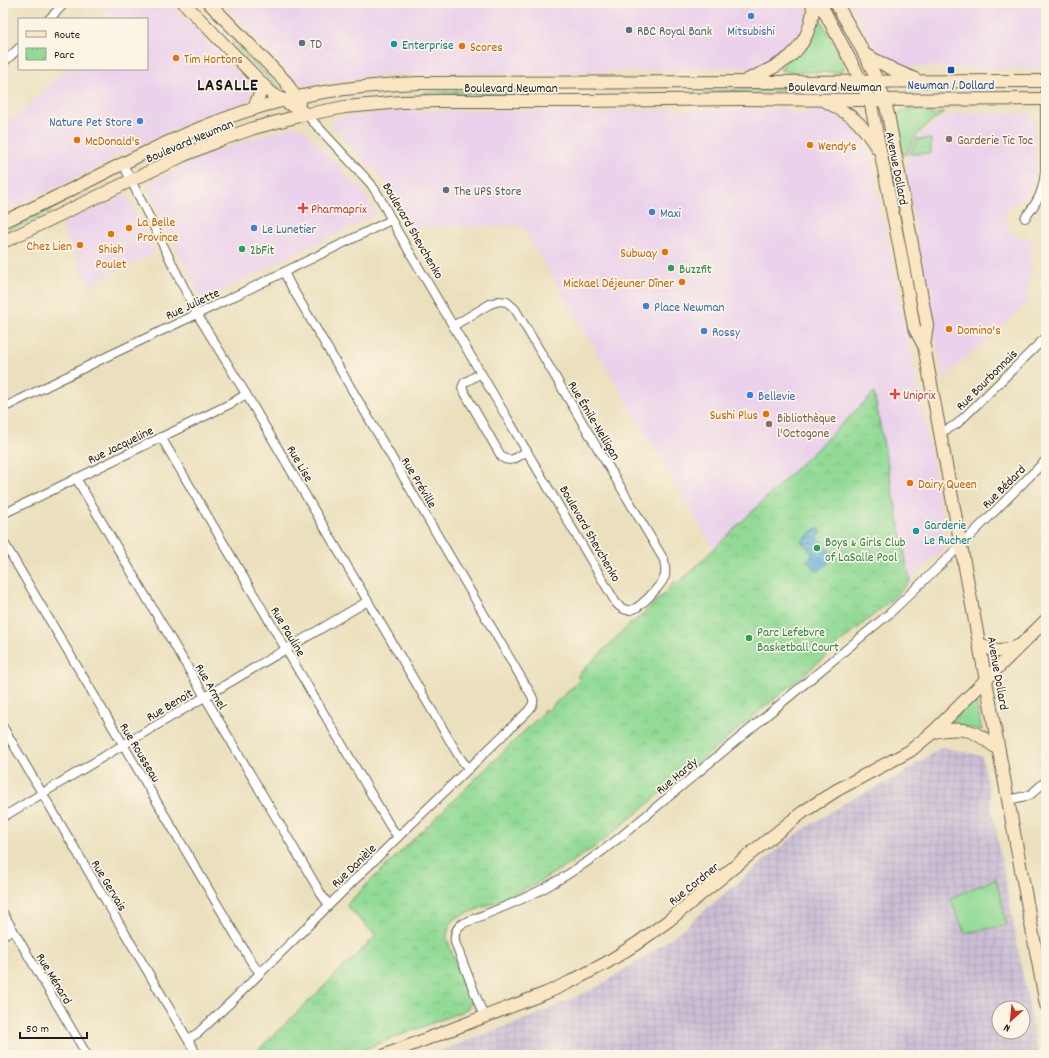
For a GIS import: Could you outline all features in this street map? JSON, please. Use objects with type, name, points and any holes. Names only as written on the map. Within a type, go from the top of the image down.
[{"type":"main road","name":"Boulevard Shevchenko","points":[[184,3],[271,93],[306,114]]},
{"type":"main road","name":"Boulevard Shevchenko","points":[[209,3],[286,82],[306,114]]},
{"type":"main road","points":[[744,81],[783,63],[793,55],[802,43],[808,30],[813,12],[813,3]]},
{"type":"main road","name":"Avenue Dollard","points":[[820,3],[861,81],[872,109],[914,327],[924,346],[1046,1005]]},
{"type":"main road","name":"Avenue Dollard","points":[[836,3],[877,81],[888,114],[927,325],[924,346]]},
{"type":"main road","points":[[864,54],[894,70],[922,81]]},
{"type":"main road","points":[[253,109],[260,94],[259,81]]},
{"type":"main road","name":"Boulevard Newman","points":[[3,222],[199,128],[224,118],[283,100],[331,90],[402,84],[744,81],[1045,81]]},
{"type":"main road","name":"Boulevard Newman","points":[[3,242],[182,156],[220,140],[254,128],[306,114],[356,106],[418,102],[741,99],[1045,99]]},
{"type":"main road","points":[[823,100],[848,114],[857,121],[868,134],[881,154]]},
{"type":"main road","name":"Rue Cordner","points":[[385,1055],[559,988],[631,948],[668,921],[803,812],[848,784],[910,751],[933,732],[1046,620]]},
{"type":"main road","points":[[979,644],[998,652],[1006,651],[1021,645]]},
{"type":"main road","points":[[933,732],[952,729],[970,731],[980,736],[998,750]]},
{"type":"street","points":[[50,18],[65,3]]},
{"type":"street","points":[[3,63],[18,49]]},
{"type":"street","points":[[1025,218],[1039,198],[1043,185],[1045,171],[1045,81]]},
{"type":"street","name":"Boulevard Shevchenko","points":[[306,114],[371,184],[480,373],[616,603],[622,608],[628,610],[636,608],[642,603]]},
{"type":"street","name":"Rue Lise","points":[[123,164],[197,314],[246,394],[460,758],[469,769]]},
{"type":"street","name":"Rue Juliette","points":[[3,408],[391,220]]},
{"type":"street","name":"Rue Préville","points":[[284,272],[529,691],[534,700],[533,705]]},
{"type":"street","name":"Rue Émile-Nelligan","points":[[453,326],[490,304],[499,301],[509,303],[518,313],[664,560],[666,570],[663,579],[652,594],[642,603]]},
{"type":"street","name":"Rue Bourbonnais","points":[[940,432],[957,424],[1046,337]]},
{"type":"street","points":[[480,373],[464,384],[462,388],[501,456],[510,460],[527,451]]},
{"type":"street","name":"Rue Jacqueline","points":[[3,514],[232,403],[246,394]]},
{"type":"street","name":"Rue Pauline","points":[[161,437],[390,826],[398,837]]},
{"type":"street","name":"Rue Bédard","points":[[961,545],[1046,460]]},
{"type":"street","name":"Rue Armel","points":[[76,478],[204,697],[329,905]]},
{"type":"street","name":"Rue Rousseau","points":[[3,541],[252,963],[260,973]]},
{"type":"street","name":"Rue Hardy","points":[[484,1017],[455,942],[454,935],[458,927],[548,886],[574,871],[603,851],[890,612],[961,545]]},
{"type":"street","name":"Rue Benoit","points":[[3,817],[368,601]]},
{"type":"street","name":"Rue Danièle","points":[[188,1039],[201,1030],[260,973],[533,705]]},
{"type":"street","name":"Rue Gervais","points":[[3,727],[197,1055]]},
{"type":"street","points":[[1008,800],[1030,795],[1046,781]]},
{"type":"street","name":"Rue Ménard","points":[[3,913],[87,1055]]},
{"type":"street","points":[[3,936],[13,930]]},
{"type":"shaded area","points":[[98,3],[171,3],[251,85],[253,88],[253,95],[249,100],[183,125],[129,151],[127,150],[112,157],[109,161],[3,212],[3,130],[65,70],[148,70],[148,18],[113,18]]},
{"type":"shaded area","points":[[222,3],[806,3],[807,9],[800,35],[792,48],[779,58],[761,66],[748,68],[687,68],[633,72],[633,70],[628,70],[628,73],[622,70],[607,71],[605,73],[409,74],[364,77],[332,82],[331,78],[322,80],[322,83],[308,86],[298,81]]},
{"type":"shaded area","points":[[849,3],[1046,3],[1046,69],[908,66],[884,56],[876,48]]},
{"type":"shaded area","points":[[789,109],[789,114],[808,114],[808,109],[824,110],[846,119],[862,136],[869,149],[881,208],[878,208],[880,220],[884,220],[919,390],[946,539],[943,549],[910,581],[874,393],[714,549],[522,226],[408,227],[382,178],[341,136],[343,133],[339,130],[337,131],[332,123],[334,119],[346,116],[406,111],[589,110],[593,112],[594,115],[611,115],[612,110]]},
{"type":"shaded area","points":[[959,113],[1029,113],[1033,116],[1035,121],[1036,168],[1034,180],[1026,194],[1009,208],[1005,217],[1005,222],[1009,230],[1016,237],[1023,239],[1035,237],[1032,245],[1027,304],[943,378],[906,171],[911,147],[922,131],[940,119]]},
{"type":"shaded area","points":[[295,126],[303,129],[350,178],[349,179],[352,183],[354,182],[359,186],[375,211],[375,215],[206,298],[200,297],[147,187],[147,184],[197,159],[224,148],[280,130],[281,132],[286,131],[285,129]]},
{"type":"shaded area","points":[[121,195],[127,197],[155,253],[89,285],[61,224],[109,202],[111,205],[116,202],[115,199]]},
{"type":"shaded area","points":[[941,747],[982,756],[1028,1000],[991,1000],[991,1040],[1031,1040],[1031,1018],[1038,1055],[430,1055],[541,1013],[597,987],[648,955],[685,927],[794,836],[846,802],[901,775]]},
{"type":"green space","points":[[818,15],[840,55],[838,56],[844,67],[843,70],[839,72],[786,72],[786,70],[780,70]]},
{"type":"green space","points":[[232,38],[280,87],[278,89],[230,40]]},
{"type":"green space","points":[[805,88],[764,92],[677,94],[716,90]]},
{"type":"green space","points":[[547,89],[547,91],[504,94],[424,94],[424,92],[438,91]]},
{"type":"green space","points":[[909,109],[931,112],[931,115],[945,113],[920,131],[911,144],[907,154],[902,154],[898,132],[900,132],[899,128],[897,128],[896,121],[899,113]]},
{"type":"green space","points":[[917,139],[931,139],[931,153],[910,153]]},
{"type":"green space","points":[[65,200],[66,201],[33,220],[3,234],[3,231]]},
{"type":"green space","points":[[874,393],[910,581],[890,601],[829,652],[830,653],[599,844],[535,884],[499,901],[454,919],[449,926],[447,939],[467,995],[473,1002],[469,1004],[466,1010],[349,1055],[253,1055],[376,936],[346,905],[542,714],[544,709],[547,711],[580,680],[577,676],[630,624],[640,617],[667,591],[673,582],[677,584],[689,573]]},
{"type":"green space","points":[[972,701],[976,701],[982,730],[951,725],[950,723]]},
{"type":"green space","points":[[996,879],[1007,925],[965,933],[950,898]]},
{"type":"water","name":"Boys & Girls Club of LaSalle Pool","points":[[818,527],[822,532],[817,537],[835,557],[818,572],[807,560],[813,555],[801,541]]},
{"type":"place","name":"Mitsubishi","points":[[751,16]]},
{"type":"place","name":"RBC Royal Bank","points":[[629,30]]},
{"type":"place","name":"TD","points":[[302,43]]},
{"type":"place","name":"Enterprise","points":[[394,44]]},
{"type":"place","name":"Scores","points":[[462,46]]},
{"type":"place","name":"Tim Hortons","points":[[176,58]]},
{"type":"place","name":"Newman / Dollard","points":[[951,70]]},
{"type":"place","name":"Nature Pet Store","points":[[140,121]]},
{"type":"place","name":"Garderie Tic Toc","points":[[949,139]]},
{"type":"place","name":"McDonald's","points":[[77,140]]},
{"type":"place","name":"Wendy's","points":[[810,145]]},
{"type":"place","name":"The UPS Store","points":[[446,190]]},
{"type":"place","name":"Pharmaprix","points":[[303,208]]},
{"type":"place","name":"Maxi","points":[[652,212]]},
{"type":"place","name":"La Belle Province","points":[[129,228]]},
{"type":"place","name":"Le Lunetier","points":[[254,228]]},
{"type":"place","name":"Shish Poulet","points":[[111,234]]},
{"type":"place","name":"Chez Lien","points":[[80,245]]},
{"type":"place","name":"2bFit","points":[[242,249]]},
{"type":"place","name":"Subway","points":[[665,252]]},
{"type":"place","name":"Buzzfit","points":[[671,268]]},
{"type":"place","name":"Mickael Déjeuner Dîner","points":[[682,282]]},
{"type":"place","name":"Place Newman","points":[[646,306]]},
{"type":"place","name":"Domino's","points":[[949,329]]},
{"type":"place","name":"Rossy","points":[[704,331]]},
{"type":"place","name":"Uniprix","points":[[895,394]]},
{"type":"place","name":"Bellevie","points":[[750,395]]},
{"type":"place","name":"Sushi Plus","points":[[766,414]]},
{"type":"place","name":"Bibliothèque l'Octogone","points":[[769,424]]},
{"type":"place","name":"Dairy Queen","points":[[910,483]]},
{"type":"place","name":"Garderie Le Rucher","points":[[916,531]]},
{"type":"place","name":"Boys & Girls Club of LaSalle Pool","points":[[817,548]]},
{"type":"place","name":"Parc Lefebvre Basketball Court","points":[[749,638]]},
{"type":"district","name":"LASALLE","points":[[228,84]]}]
